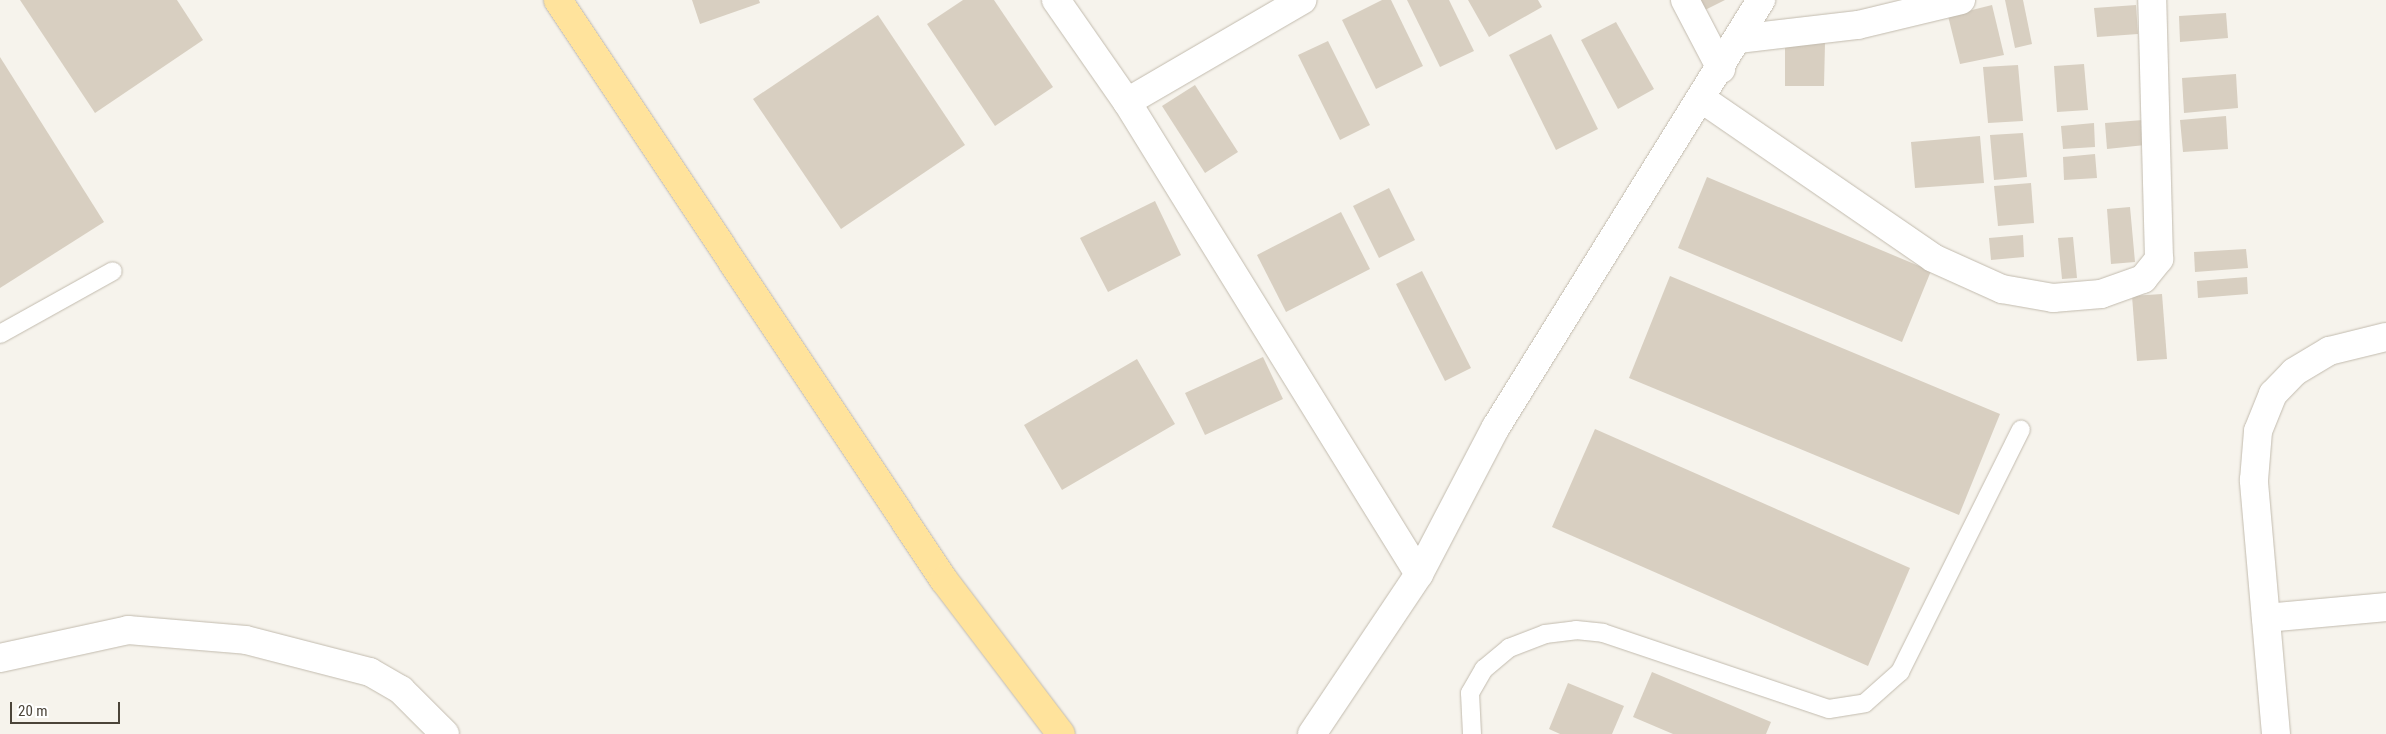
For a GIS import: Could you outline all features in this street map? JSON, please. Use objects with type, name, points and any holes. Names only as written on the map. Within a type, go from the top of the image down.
[{"type":"main road","points":[[558,0],[944,580],[1061,734]]},
{"type":"street","points":[[1056,0],[1126,102],[1419,574]]},
{"type":"street","points":[[1126,102],[1302,0]]},
{"type":"street","points":[[1685,0],[1721,69]]},
{"type":"street","points":[[1312,734],[1419,574],[1496,427],[1702,100],[1761,0]]},
{"type":"street","points":[[1738,39],[1858,25],[1961,0]]},
{"type":"street","points":[[1702,100],[1933,258],[2002,289],[2053,298],[2101,294],[2142,279],[2159,259],[2152,0]]},
{"type":"street","points":[[2276,734],[2254,480],[2258,431],[2273,394],[2294,372],[2329,351],[2386,337]]},
{"type":"street","points":[[2266,618],[2386,607]]},
{"type":"street","points":[[0,658],[128,630],[246,640],[370,672],[401,690],[445,734]]},
{"type":"lane","points":[[0,334],[113,271]]},
{"type":"lane","points":[[1472,734],[1470,693],[1484,669],[1509,648],[1545,634],[1576,630],[1603,633],[1829,709],[1865,703],[1900,672],[2021,428]]},
{"type":"building","points":[[20,0],[177,0],[203,40],[95,113]]},
{"type":"building","points":[[692,0],[759,0],[760,3],[700,24]]},
{"type":"building","points":[[963,0],[994,0],[1053,87],[995,126],[927,24]]},
{"type":"building","points":[[1382,0],[1391,0],[1423,66],[1376,89],[1342,20]]},
{"type":"building","points":[[1407,0],[1449,0],[1474,51],[1440,67]]},
{"type":"building","points":[[1468,0],[1538,0],[1542,7],[1489,37]]},
{"type":"building","points":[[1700,0],[1725,0],[1705,10]]},
{"type":"building","points":[[2005,0],[2023,0],[2032,44],[2015,48]]},
{"type":"building","points":[[1992,5],[2004,55],[1960,64],[1948,16]]},
{"type":"building","points":[[2136,5],[2138,34],[2097,37],[2094,8]]},
{"type":"building","points":[[2226,13],[2228,38],[2180,42],[2179,16]]},
{"type":"building","points":[[878,15],[965,145],[841,229],[753,99]]},
{"type":"building","points":[[1616,22],[1654,89],[1618,109],[1581,40]]},
{"type":"building","points":[[1551,34],[1598,129],[1556,150],[1509,55]]},
{"type":"building","points":[[1328,41],[1370,125],[1340,140],[1298,55]]},
{"type":"building","points":[[1785,42],[1825,43],[1824,86],[1785,86]]},
{"type":"building","points":[[0,57],[104,222],[0,288]]},
{"type":"building","points":[[2084,64],[2088,110],[2057,112],[2054,66]]},
{"type":"building","points":[[2018,65],[2023,121],[1988,123],[1983,67]]},
{"type":"building","points":[[2236,74],[2238,108],[2184,113],[2182,78]]},
{"type":"building","points":[[1195,85],[1238,152],[1205,173],[1162,106]]},
{"type":"building","points":[[2226,116],[2228,149],[2183,152],[2180,120]]},
{"type":"building","points":[[2143,120],[2145,145],[2107,149],[2105,123]]},
{"type":"building","points":[[2094,123],[2095,147],[2063,149],[2061,126]]},
{"type":"building","points":[[2023,133],[2027,177],[1994,180],[1990,135]]},
{"type":"building","points":[[1980,136],[1984,183],[1915,188],[1911,142]]},
{"type":"building","points":[[2095,154],[2097,178],[2064,180],[2063,157]]},
{"type":"building","points":[[1707,177],[1931,271],[1902,342],[1678,248]]},
{"type":"building","points":[[2031,183],[2034,223],[1998,226],[1994,186]]},
{"type":"building","points":[[1389,188],[1415,240],[1379,258],[1353,206]]},
{"type":"building","points":[[1155,201],[1181,255],[1108,292],[1080,238]]},
{"type":"building","points":[[2130,207],[2135,262],[2111,264],[2107,209]]},
{"type":"building","points":[[1341,212],[1370,269],[1286,312],[1257,255]]},
{"type":"building","points":[[2023,235],[2024,257],[1991,260],[1989,238]]},
{"type":"building","points":[[2073,237],[2077,278],[2062,279],[2058,238]]},
{"type":"building","points":[[2246,249],[2248,268],[2195,272],[2194,252]]},
{"type":"building","points":[[1422,271],[1471,368],[1445,381],[1396,284]]},
{"type":"building","points":[[1670,276],[2000,414],[1959,515],[1629,378]]},
{"type":"building","points":[[2247,277],[2248,294],[2198,298],[2197,281]]},
{"type":"building","points":[[2162,294],[2167,359],[2137,361],[2132,296]]},
{"type":"building","points":[[1263,357],[1283,399],[1205,435],[1185,393]]},
{"type":"building","points":[[1137,359],[1175,424],[1062,490],[1024,425]]},
{"type":"building","points":[[1595,429],[1910,568],[1868,666],[1552,527]]},
{"type":"building","points":[[1652,672],[1771,722],[1766,734],[1673,734],[1633,717]]},
{"type":"building","points":[[1568,683],[1624,706],[1612,734],[1560,734],[1549,729]]}]
